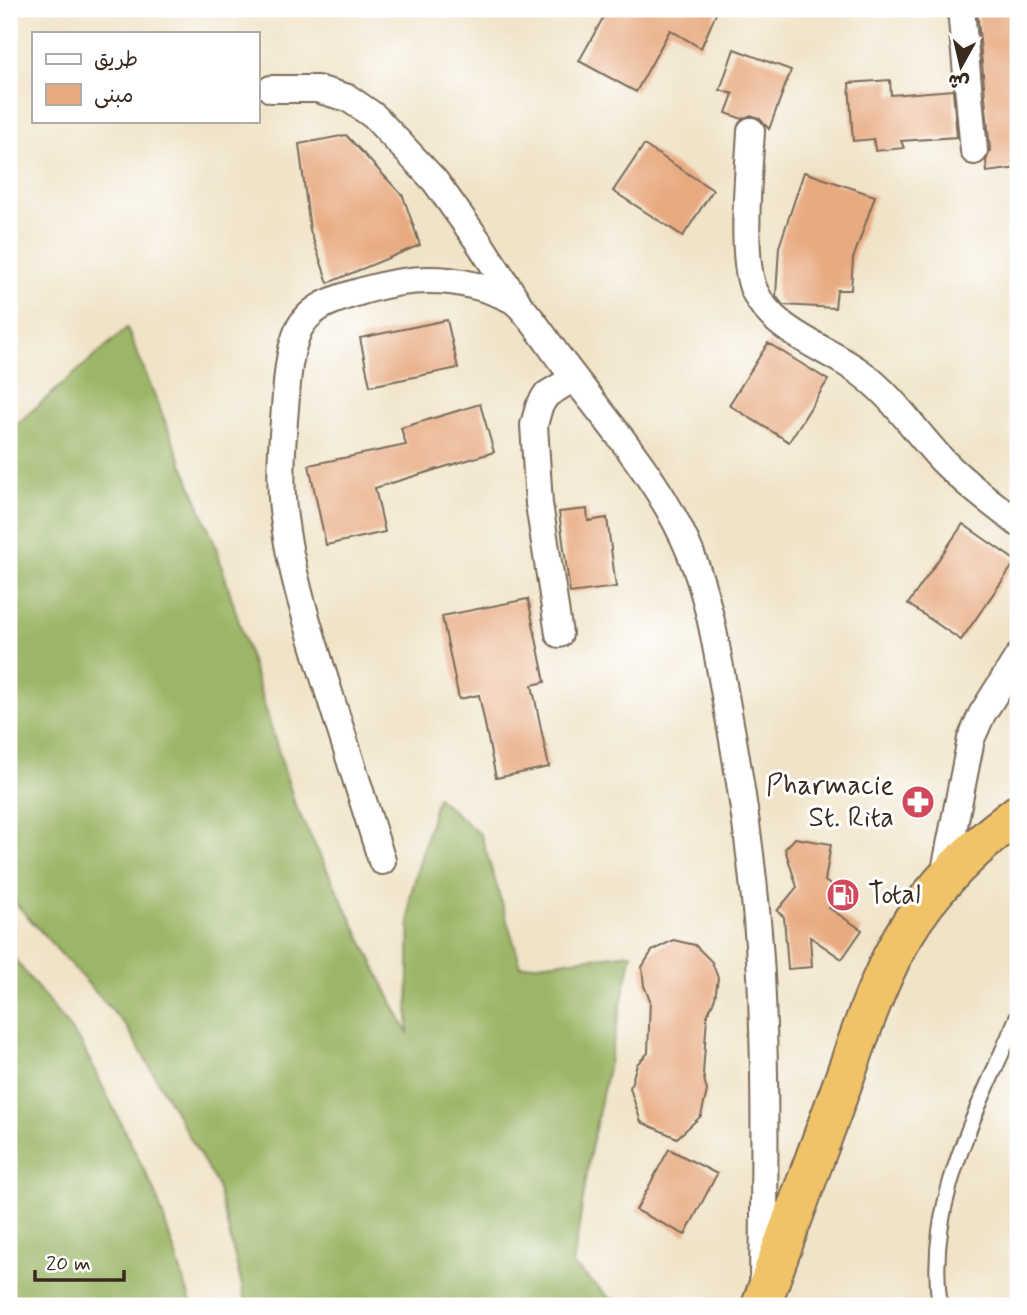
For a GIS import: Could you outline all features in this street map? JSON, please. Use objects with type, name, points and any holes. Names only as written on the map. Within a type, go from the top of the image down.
[{"type":"highway","points":[[762,1304],[867,1015],[892,955],[925,904],[974,850],[1018,814]]},
{"type":"street","points":[[961,9],[974,151]]},
{"type":"street","points":[[271,89],[317,89],[348,98],[374,116],[435,181],[517,302],[608,419],[647,475],[676,524],[698,573],[714,636],[741,785],[755,894],[761,973],[766,1136],[762,1304]]},
{"type":"street","points":[[751,131],[747,250],[753,287],[765,311],[778,322],[843,360],[880,387],[945,462],[987,500],[1018,523]]},
{"type":"street","points":[[382,861],[298,592],[283,514],[283,432],[287,382],[295,338],[302,322],[325,303],[398,280],[450,281],[477,286],[517,302]]},
{"type":"street","points":[[559,634],[539,504],[534,425],[546,394],[574,378]]},
{"type":"street","points":[[942,885],[971,739],[982,714],[1018,657]]},
{"type":"lane","points":[[940,1306],[936,1249],[946,1195],[974,1115],[1018,1015]]},
{"type":"green space","points":[[127,328],[215,544],[295,805],[408,1034],[410,898],[437,797],[481,835],[521,966],[632,953],[590,1153],[573,1265],[619,1306],[247,1306],[217,1185],[127,1027],[9,896],[9,431]]},
{"type":"green space","points":[[9,952],[81,1043],[155,1192],[192,1306],[9,1306]]},
{"type":"building","points":[[608,9],[718,9],[701,48],[670,30],[636,92],[579,61]]},
{"type":"building","points":[[977,9],[1018,9],[1018,168],[987,172],[986,161],[990,150]]},
{"type":"building","points":[[734,49],[791,70],[769,129],[759,118],[751,115],[742,119],[726,113],[733,94],[720,90]]},
{"type":"building","points":[[890,80],[891,95],[953,90],[957,137],[901,141],[904,148],[875,151],[874,139],[853,141],[849,83]]},
{"type":"building","points":[[346,135],[403,196],[420,245],[328,283],[310,230],[299,144]]},
{"type":"building","points":[[644,145],[713,190],[683,236],[613,191]]},
{"type":"building","points":[[804,172],[875,196],[853,259],[851,290],[837,290],[835,308],[783,305],[776,296],[779,247]]},
{"type":"building","points":[[447,320],[458,368],[370,386],[360,338]]},
{"type":"building","points":[[768,343],[828,380],[789,442],[729,405]]},
{"type":"building","points":[[480,404],[494,452],[375,488],[385,532],[326,545],[309,465],[406,445],[401,428]]},
{"type":"building","points":[[587,509],[588,521],[607,518],[616,587],[570,593],[559,512]]},
{"type":"building","points":[[963,524],[1016,561],[961,640],[908,604]]},
{"type":"building","points":[[528,599],[545,682],[532,685],[549,767],[496,778],[479,695],[459,699],[442,616]]},
{"type":"building","points":[[795,838],[831,844],[825,881],[840,892],[829,908],[862,930],[842,959],[810,937],[812,967],[788,969],[784,917],[777,911],[797,887],[785,849]]},
{"type":"building","points":[[673,940],[695,945],[712,962],[718,978],[715,998],[707,1016],[703,1074],[707,1091],[701,1116],[677,1138],[641,1122],[630,1088],[637,1064],[648,1053],[650,1000],[644,986],[642,967],[652,951]]},
{"type":"building","points":[[669,1149],[717,1174],[685,1235],[636,1210]]},
{"type":"place","name":"Pharmacie St. Rita","points":[[918,802]]},
{"type":"place","name":"Total","points":[[843,895]]}]
